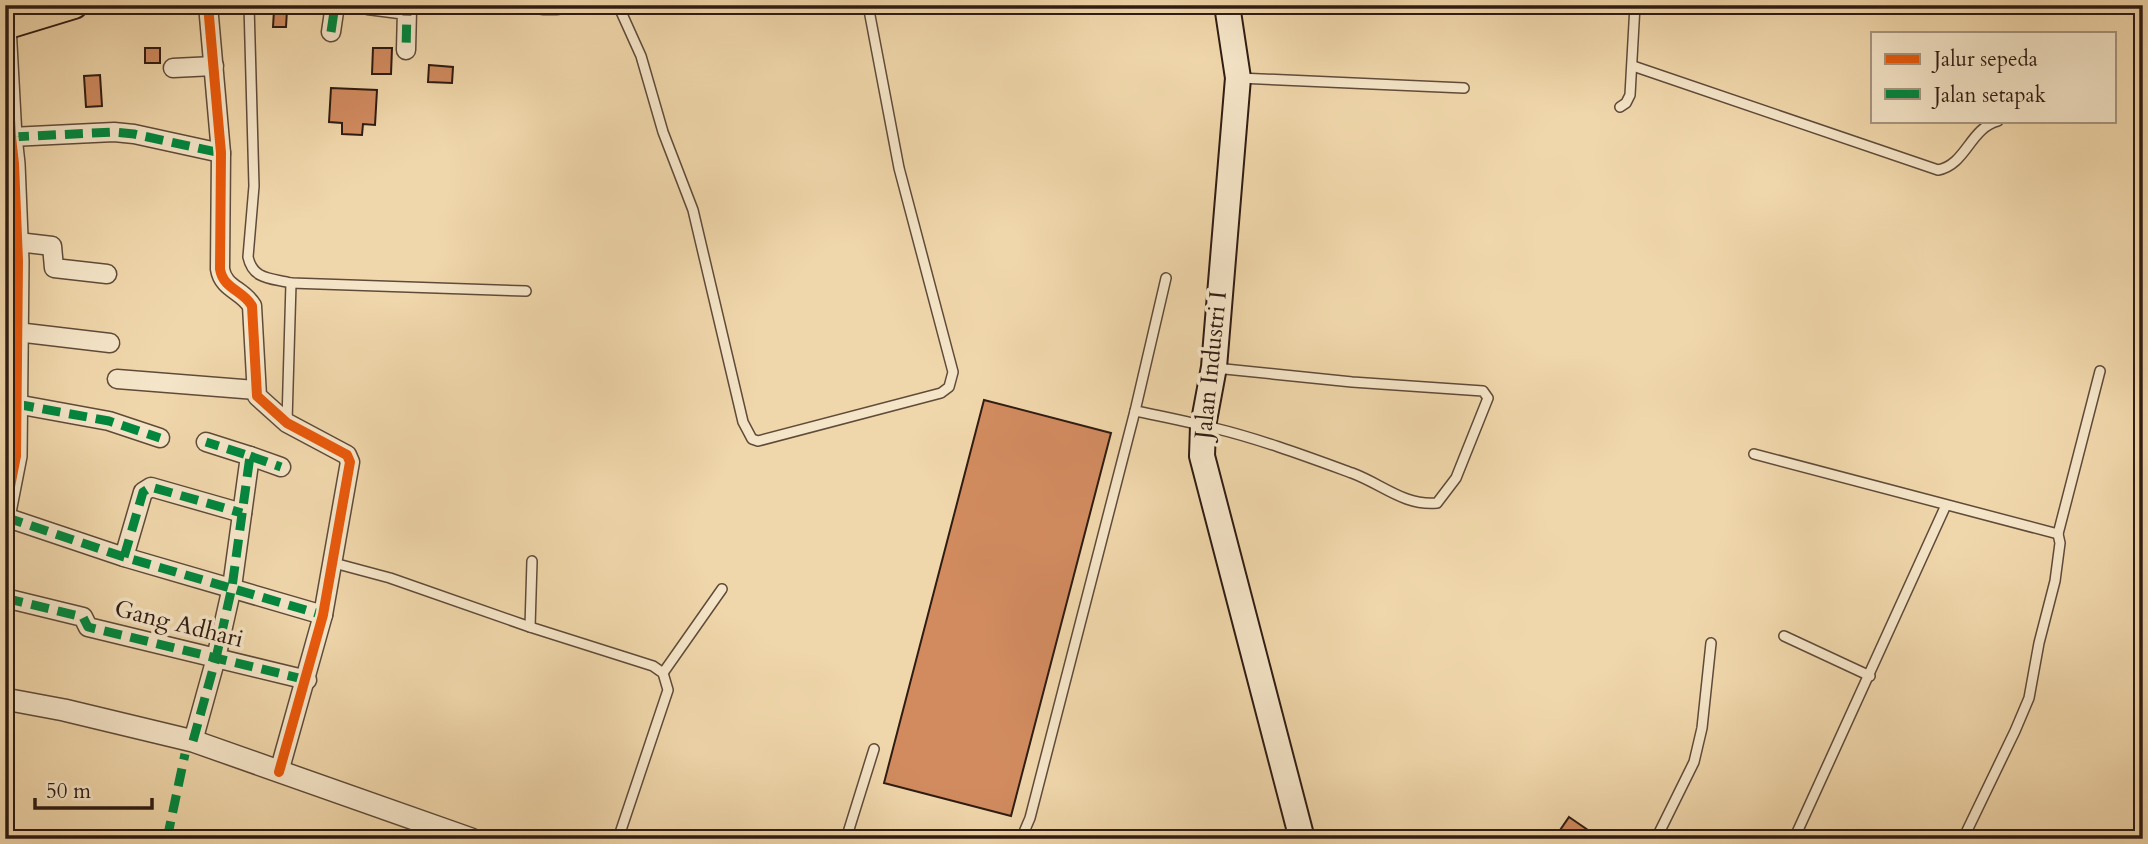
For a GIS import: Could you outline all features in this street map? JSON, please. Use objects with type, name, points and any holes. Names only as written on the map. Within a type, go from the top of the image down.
[{"type":"main road","points":[[5,26],[74,5]]},
{"type":"main road","name":"Jalan Industri I","points":[[1227,5],[1238,78],[1214,367],[1203,426],[1202,456],[1303,839]]},
{"type":"street","points":[[208,5],[221,153],[220,269],[223,281],[246,298],[252,306],[256,390],[261,402],[287,423],[347,455],[350,462],[323,615],[307,680],[279,772]]},
{"type":"street","points":[[331,32],[335,5]]},
{"type":"street","points":[[368,5],[407,10],[406,50]]},
{"type":"street","points":[[543,5],[557,5]]},
{"type":"street","points":[[5,26],[18,242],[11,305],[17,332],[16,456],[5,512]]},
{"type":"street","points":[[173,68],[214,66]]},
{"type":"street","points":[[10,137],[134,134],[221,153]]},
{"type":"street","points":[[18,242],[52,246],[54,268],[107,274]]},
{"type":"street","points":[[17,332],[110,343]]},
{"type":"street","points":[[117,379],[256,390]]},
{"type":"street","points":[[16,404],[109,421],[160,438]]},
{"type":"street","points":[[206,442],[281,467]]},
{"type":"street","points":[[193,741],[216,659],[232,587],[250,456]]},
{"type":"street","points":[[124,557],[146,488],[242,513]]},
{"type":"street","points":[[5,517],[124,557],[323,615]]},
{"type":"street","name":"Gang Adhari","points":[[5,598],[83,618],[88,627],[307,680]]},
{"type":"street","points":[[5,699],[64,710],[193,741],[471,839]]},
{"type":"lane","points":[[249,5],[254,187],[248,257],[250,267],[257,275],[291,283],[526,291]]},
{"type":"lane","points":[[618,5],[641,56],[663,132],[693,210],[743,422],[752,439],[758,441],[941,393],[949,387],[953,372],[899,168],[868,5]]},
{"type":"lane","points":[[1620,107],[1626,103],[1630,94],[1635,5]]},
{"type":"lane","points":[[1633,66],[1938,170],[1948,169],[1956,163],[1981,131],[1992,122]]},
{"type":"lane","points":[[1238,78],[1464,88]]},
{"type":"lane","points":[[1021,839],[1030,818],[1135,411],[1166,278]]},
{"type":"lane","points":[[287,423],[291,283]]},
{"type":"lane","points":[[1135,411],[1203,426],[1356,474],[1405,500],[1423,505],[1437,503],[1456,478],[1488,398],[1483,391],[1352,382],[1214,367]]},
{"type":"lane","points":[[1963,839],[2029,698],[2039,643],[2055,581],[2060,542],[2058,534],[2100,370]]},
{"type":"lane","points":[[1754,454],[2058,534]]},
{"type":"lane","points":[[1794,839],[1947,505]]},
{"type":"lane","points":[[530,627],[532,561]]},
{"type":"lane","points":[[334,563],[390,578],[653,666],[663,673],[668,690],[618,839]]},
{"type":"lane","points":[[663,673],[722,589]]},
{"type":"lane","points":[[1784,635],[1870,676]]},
{"type":"lane","points":[[1656,839],[1694,762],[1702,728],[1711,643]]},
{"type":"lane","points":[[846,839],[874,749]]},
{"type":"building","points":[[274,10],[287,10],[286,27],[273,27]]},
{"type":"building","points":[[145,48],[160,48],[160,63],[145,63]]},
{"type":"building","points":[[373,48],[392,48],[391,74],[372,74]]},
{"type":"building","points":[[429,65],[453,67],[452,83],[428,82]]},
{"type":"building","points":[[100,75],[102,106],[86,107],[84,76]]},
{"type":"building","points":[[331,88],[377,90],[375,125],[363,124],[362,135],[342,134],[342,123],[329,122]]},
{"type":"building","points":[[984,400],[1111,433],[1011,816],[884,783]]},
{"type":"building","points":[[1569,817],[1601,839],[1554,839]]},
{"type":"marked path","points":[[331,32],[335,5]]},
{"type":"marked path","points":[[368,5],[407,10],[406,50]]},
{"type":"marked path","points":[[11,137],[114,132],[221,153],[221,148]]},
{"type":"marked path","points":[[16,404],[109,421],[160,438]]},
{"type":"marked path","points":[[193,741],[232,587],[250,456],[206,442]]},
{"type":"marked path","points":[[250,456],[281,467]]},
{"type":"marked path","points":[[124,557],[143,492],[151,487],[242,513]]},
{"type":"marked path","points":[[5,517],[124,557],[323,615]]},
{"type":"marked path","points":[[5,598],[83,617],[88,627],[307,680]]},
{"type":"marked path","points":[[167,839],[185,754]]},
{"type":"cycle path","points":[[208,5],[221,153],[220,269],[225,281],[252,306],[257,396],[287,423],[347,455],[350,462],[323,615],[279,772]]},
{"type":"cycle path","points":[[5,26],[18,261],[16,456],[5,512]]}]
